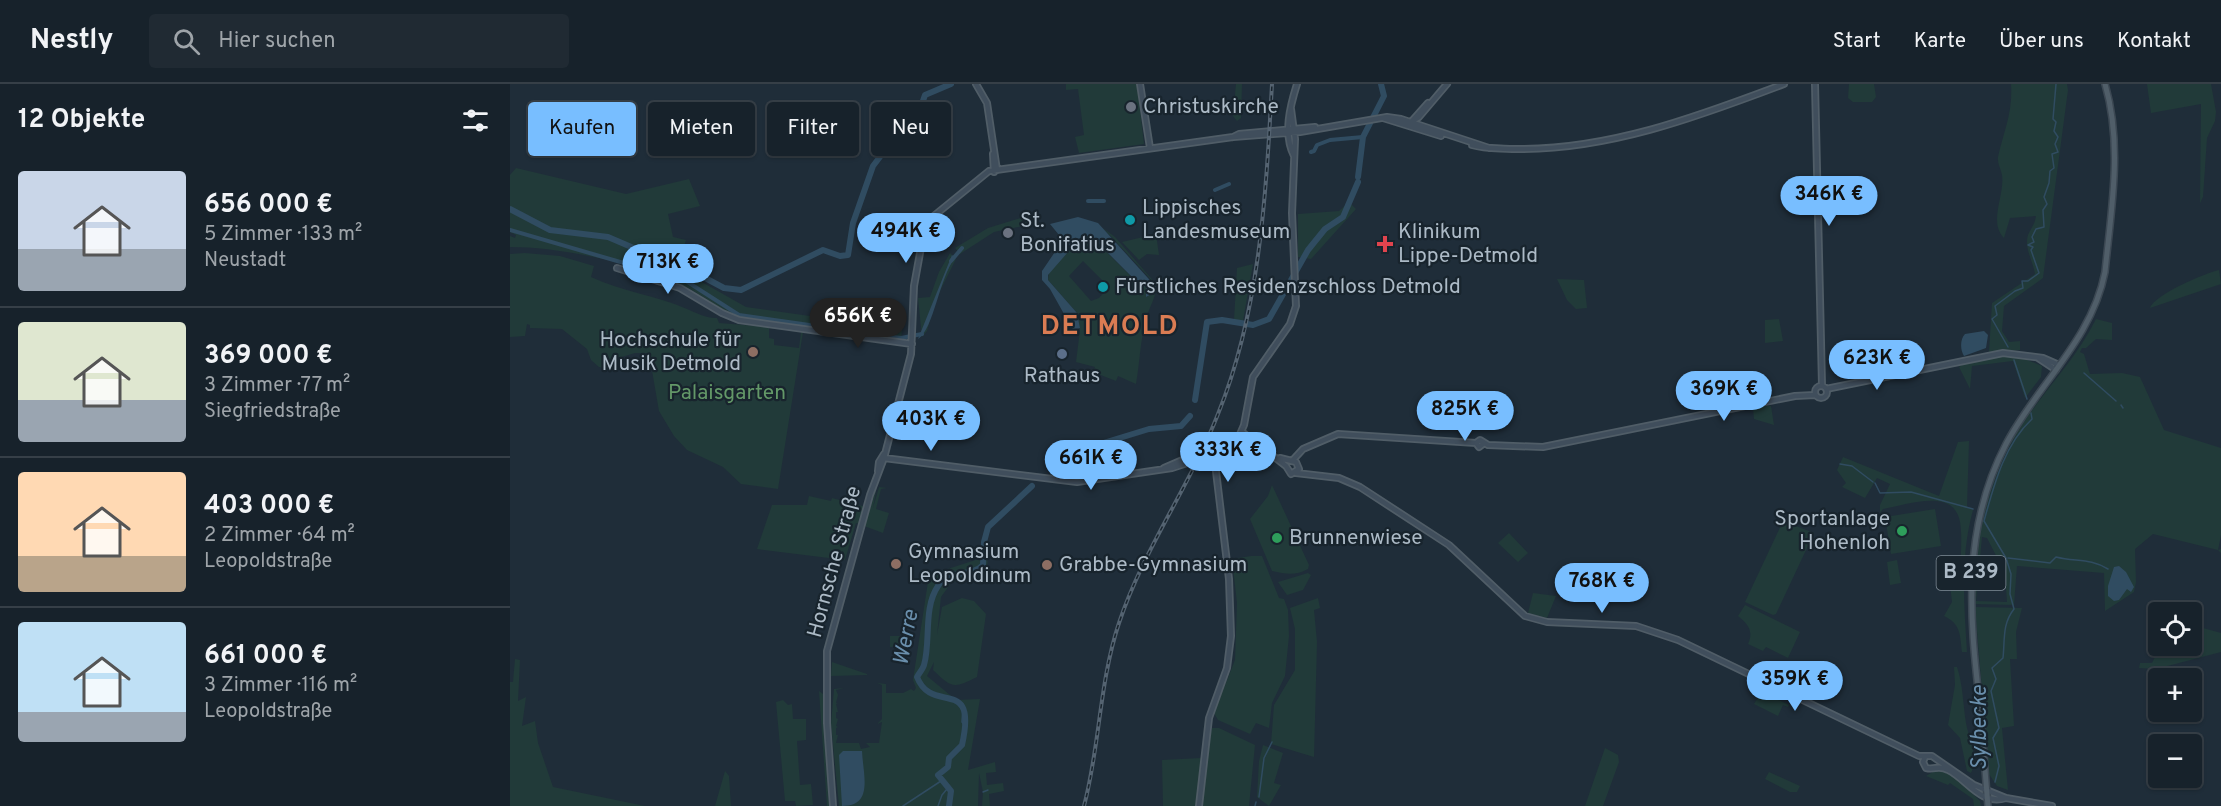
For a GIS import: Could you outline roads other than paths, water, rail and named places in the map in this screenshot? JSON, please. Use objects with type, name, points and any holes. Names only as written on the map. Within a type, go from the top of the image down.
[{"type":"main road","name":"B 239","points":[[1988,806],[1970,603],[1973,545],[1985,495],[2006,445],[2091,317],[2105,272],[2115,151],[2113,123],[2105,84]]},
{"type":"street","points":[[976,84],[987,103],[995,171],[1390,117],[1489,148],[1541,148],[1602,141],[1690,118],[1784,84]]},
{"type":"street","points":[[1140,84],[1150,148]]},
{"type":"street","points":[[884,456],[1072,482],[1164,468],[1210,454],[1237,441],[1253,377],[1292,320],[1297,299],[1293,254],[1294,158],[1291,109],[1297,84]]},
{"type":"street","points":[[1409,124],[1447,84]]},
{"type":"street","points":[[1813,86],[1820,390]]},
{"type":"street","name":"Hornsche Straße","points":[[833,806],[827,723],[827,651],[879,462],[884,456],[911,352],[914,286],[920,247],[928,221],[980,179],[995,171]]},
{"type":"street","points":[[617,268],[680,288],[722,313],[739,320],[913,339]]},
{"type":"street","points":[[1293,465],[1304,449],[1326,437],[1338,434],[1476,443],[1480,440],[1483,444],[1543,447],[1804,396],[1820,390],[2003,353],[2022,354],[2050,360],[2058,368]]},
{"type":"street","points":[[1240,434],[1244,441],[1266,448],[1277,457],[1308,473],[1350,482],[1436,535],[1470,562],[1525,616],[1547,622],[1636,627],[1671,639],[1924,759],[1932,756],[1936,764],[1986,790],[2006,798],[2052,806]]},
{"type":"street","points":[[1199,806],[1209,718],[1227,668],[1231,636],[1226,543],[1215,468],[1210,454]]},
{"type":"street","points":[[1924,759],[1926,768],[1936,764],[1952,771],[1963,783],[1988,799],[2006,798]]},
{"type":"water","points":[[1078,217],[1098,223],[1157,288],[1155,292],[1146,297],[1146,287],[1139,284],[1091,236],[1082,236],[1048,275],[1048,280],[1077,313],[1080,328],[1073,330],[1050,289],[1042,280],[1042,271],[1061,243],[1059,235],[1050,224]]},
{"type":"water","points":[[952,255],[955,258],[949,267],[933,314],[924,333],[918,339]]},
{"type":"water","points":[[1984,331],[1988,335],[1986,348],[1964,356],[1961,345],[1965,334]]},
{"type":"water","points":[[2119,566],[2126,572],[2134,587],[2131,592],[2127,589],[2119,600],[2114,601],[2108,596],[2108,586],[2114,567]]},
{"type":"water","points":[[843,751],[862,751],[865,779],[863,795],[859,801],[852,805],[842,806],[839,755]]},
{"type":"waterway","points":[[510,209],[550,230],[608,237],[636,249],[662,255],[724,288],[741,290],[823,250],[840,256],[848,255],[853,223],[873,166],[889,145],[915,124],[925,95],[951,84]]},
{"type":"waterway","name":"Werre","points":[[1358,177],[1363,137],[1384,96],[1381,84]]},
{"type":"waterway","name":"Sylbecke","points":[[2008,347],[1992,319],[1997,315],[1995,306],[2015,291],[2023,288],[2022,281],[2028,281],[2039,273],[2031,250],[2033,247],[2028,245],[2034,242],[2032,237],[2036,229],[2044,227],[2043,210],[2047,204],[2044,197],[2050,171],[2054,168],[2052,154],[2058,152],[2055,144],[2058,137],[2054,131],[2056,122],[2053,119],[2056,84]]},
{"type":"waterway","points":[[1311,152],[1317,145],[1330,140],[1363,137]]},
{"type":"waterway","name":"Werre","points":[[1195,400],[1207,322],[1222,320],[1253,325],[1269,319],[1308,250],[1325,229],[1343,217],[1358,182]]},
{"type":"waterway","points":[[1215,190],[1229,184]]},
{"type":"waterway","points":[[1088,201],[1104,201]]},
{"type":"waterway","points":[[510,230],[686,281],[739,315],[901,338],[922,334]]},
{"type":"waterway","points":[[951,261],[962,248]]},
{"type":"waterway","name":"Sylbecke","points":[[2014,360],[2027,399]]},
{"type":"waterway","points":[[2084,373],[2116,401]]},
{"type":"waterway","name":"Sylbecke","points":[[1995,782],[1999,766],[1993,738],[1999,728],[1991,691],[1996,679],[1992,668],[2003,658],[2006,626],[2014,609],[2010,594],[2011,574],[2006,558],[1984,521],[2001,466],[2014,441],[2032,419],[2031,413]]},
{"type":"waterway","name":"Werre","points":[[1053,473],[1087,448],[1149,429],[1181,426],[1190,416]]},
{"type":"waterway","points":[[1840,464],[1852,466],[1873,482]]},
{"type":"waterway","points":[[1875,483],[1880,493],[1911,492],[1973,509]]},
{"type":"waterway","name":"Werre","points":[[949,806],[951,791],[938,775],[948,767],[949,758],[962,745],[964,710],[959,703],[933,694],[924,688],[917,677],[926,656],[930,604],[943,580],[978,569],[983,565],[984,542],[988,527],[1032,486]]},
{"type":"waterway","points":[[2008,558],[2050,563],[2056,557],[2089,562],[2108,569]]},
{"type":"waterway","name":"Werre","points":[[963,706],[962,722],[965,726]]},
{"type":"waterway","points":[[1259,797],[1264,758],[1272,742]]},
{"type":"waterway","points":[[903,806],[941,781]]},
{"type":"waterway","points":[[938,806],[947,789]]},
{"type":"waterway","points":[[983,792],[988,790]]},
{"type":"waterway","points":[[1255,806],[1256,802]]},
{"type":"railway","points":[[1084,806],[1107,668],[1119,623],[1153,544],[1207,441],[1232,375],[1243,334],[1252,293],[1263,210],[1272,84]]},
{"type":"place","name":"Christuskirche","points":[[1131,107]]},
{"type":"place","name":"Lippisches Landesmuseum","points":[[1130,220]]},
{"type":"place","name":"St. Bonifatius","points":[[1008,233]]},
{"type":"place","name":"Klinikum Lippe-Detmold","points":[[1385,244]]},
{"type":"place","name":"Fürstliches Residenzschloss Detmold","points":[[1103,287]]},
{"type":"place","name":"Hochschule für Musik Detmold","points":[[753,352]]},
{"type":"place","name":"Rathaus","points":[[1062,354]]},
{"type":"place","name":"Sportanlage Hohenloh","points":[[1902,531]]},
{"type":"place","name":"Brunnenwiese","points":[[1277,538]]},
{"type":"place","name":"Gymnasium Leopoldinum","points":[[896,564]]},
{"type":"place","name":"Grabbe-Gymnasium","points":[[1047,565]]},
{"type":"district","name":"DETMOLD","points":[[1110,327]]},
{"type":"park label","name":"Palaisgarten","points":[[727,393]]}]
